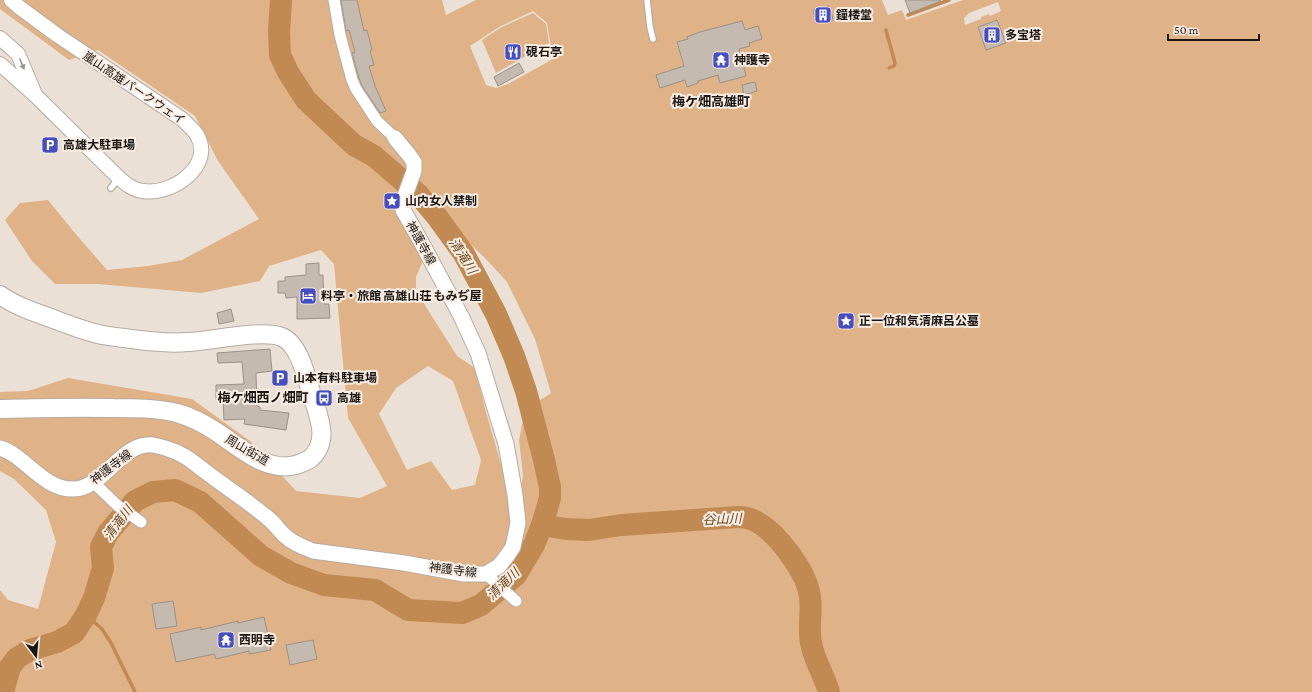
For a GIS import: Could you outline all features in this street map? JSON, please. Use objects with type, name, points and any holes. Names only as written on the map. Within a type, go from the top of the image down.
[{"type":"highway","name":"周山街道","points":[[0,295],[27,310],[99,335],[152,341],[187,342],[265,334],[283,337],[294,347],[301,362],[318,412],[322,442],[315,454],[305,462],[291,466],[280,466],[268,464],[258,459],[197,420],[177,413],[145,408],[79,407],[0,409]]},
{"type":"main road","name":"神護寺線","points":[[0,448],[10,451],[44,480],[72,489],[85,487],[93,482],[124,455],[139,447],[152,445],[158,446],[182,454],[270,520],[285,536],[299,546],[313,551],[404,563],[464,574],[488,575],[499,566],[513,547],[518,523],[515,495],[506,444],[478,353],[461,316],[403,210],[403,201],[414,171],[414,162],[395,138]]},
{"type":"street","name":"嵐山高雄パークウェイ","points":[[0,64],[36,96],[115,183],[125,184],[142,191],[152,192],[164,189],[175,185],[191,173],[200,160],[201,148],[197,134],[182,119],[57,35],[11,0]]},
{"type":"street","points":[[334,0],[340,36],[356,90],[377,121],[395,138]]},
{"type":"street","name":"嵐山高雄パークウェイ","points":[[0,38],[18,54],[36,96]]},
{"type":"street","points":[[93,482],[118,506],[140,522]]},
{"type":"street","points":[[488,575],[516,601]]},
{"type":"lane","points":[[647,0],[653,39]]},
{"type":"shaded area","points":[[0,0],[442,0],[446,15],[476,0],[882,0],[888,15],[902,10],[906,20],[963,0],[1312,0],[1312,692],[0,692],[0,590],[8,600],[38,609],[56,542],[46,510],[14,479],[0,471],[0,392],[28,391],[68,378],[192,399],[250,441],[296,491],[360,498],[387,486],[348,418],[334,264],[321,250],[269,266],[260,281],[201,293],[98,284],[55,284],[32,261],[5,220],[20,203],[48,200],[107,270],[148,266],[182,260],[259,219],[218,161],[195,116],[98,50],[69,60],[0,9]],"holes":[[[998,2],[1001,11],[990,16],[989,14],[981,17],[981,19],[965,25],[964,18],[969,13]],[[533,11],[547,23],[553,59],[508,84],[496,88],[486,85],[470,46],[499,27]],[[417,188],[442,217],[487,260],[507,282],[535,339],[551,393],[525,410],[519,440],[523,475],[522,483],[517,487],[508,468],[501,464],[475,368],[457,356],[416,291],[416,277],[424,258],[399,210]],[[428,366],[453,381],[481,460],[475,485],[452,490],[431,461],[407,470],[379,414],[396,388]]]},
{"type":"shaded area","points":[[533,13],[546,24],[549,43],[496,73],[482,40],[500,28]]},
{"type":"building","points":[[341,0],[357,0],[364,31],[367,30],[372,50],[370,51],[374,65],[369,66],[375,86],[386,111],[380,113],[362,86],[352,53],[355,52],[349,30],[346,31]]},
{"type":"building","points":[[905,0],[940,0],[941,1],[910,13]]},
{"type":"building","name":"鐘楼堂","points":[[829,6],[833,19],[817,23],[813,10]]},
{"type":"building","name":"多宝塔","points":[[997,20],[1006,43],[986,50],[978,27]]},
{"type":"building","points":[[742,21],[745,30],[758,26],[762,39],[749,43],[750,46],[739,49],[746,76],[720,83],[718,75],[698,81],[698,83],[687,87],[685,80],[660,88],[656,75],[684,66],[677,42],[688,39],[687,37],[700,32]]},
{"type":"building","points":[[519,63],[524,72],[498,86],[494,77]]},
{"type":"building","points":[[755,82],[757,91],[744,95],[742,85]]},
{"type":"building","points":[[319,263],[319,275],[323,275],[324,304],[329,304],[330,318],[297,319],[297,297],[286,298],[285,293],[278,293],[278,281],[285,281],[285,277],[306,275],[306,264]]},
{"type":"building","points":[[231,309],[234,321],[219,324],[217,313]]},
{"type":"building","points":[[270,349],[272,371],[256,373],[257,406],[260,407],[260,410],[289,413],[286,430],[244,424],[245,419],[224,420],[223,400],[216,400],[216,385],[244,384],[242,362],[218,363],[217,353]]},
{"type":"building","points":[[173,601],[177,626],[156,629],[152,604]]},
{"type":"building","points":[[264,617],[271,650],[249,654],[249,651],[216,659],[214,654],[176,662],[170,634],[201,627],[201,630],[238,621],[238,623]]},
{"type":"building","points":[[313,640],[317,659],[290,665],[286,645]]},
{"type":"waterway","name":"清滝川","points":[[3,692],[10,667],[17,658],[30,650],[57,642],[74,633],[86,615],[94,598],[103,568],[101,547],[108,533],[135,501],[153,492],[175,490],[200,502],[261,556],[291,573],[324,585],[375,590],[408,610],[462,613],[481,605],[516,575],[534,545],[550,498],[550,487],[526,391],[514,356],[496,314],[464,254],[438,218],[418,194],[374,156],[354,145],[306,100],[288,72],[280,55],[279,32],[281,0]]},
{"type":"waterway","points":[[908,15],[949,0]]},
{"type":"waterway","points":[[886,30],[895,63],[894,66],[889,68]]},
{"type":"waterway","name":"谷山川","points":[[542,525],[566,529],[589,530],[621,525],[738,517],[744,517],[762,525],[789,553],[797,564],[808,587],[810,597],[811,643],[814,655],[829,692]]},
{"type":"waterway","points":[[86,615],[102,629],[111,643],[135,692]]},
{"type":"place","name":"鐘楼堂","points":[[823,15]]},
{"type":"place","name":"多宝塔","points":[[992,35]]},
{"type":"place","name":"硯石亭","points":[[513,52]]},
{"type":"place","name":"神護寺","points":[[721,60]]},
{"type":"place","name":"高雄大駐車場","points":[[50,145]]},
{"type":"place","name":"山内女人禁制","points":[[392,201]]},
{"type":"place","name":"料亭・旅館 高雄山荘 もみぢ屋","points":[[308,296]]},
{"type":"place","name":"正一位和気清麻呂公墓","points":[[846,321]]},
{"type":"place","name":"山本有料駐車場","points":[[280,378]]},
{"type":"place","name":"高雄","points":[[324,398]]},
{"type":"place","name":"西明寺","points":[[226,640]]},
{"type":"district","name":"梅ケ畑高雄町","points":[[711,101]]},
{"type":"district","name":"梅ケ畑西ノ畑町","points":[[263,397]]}]
